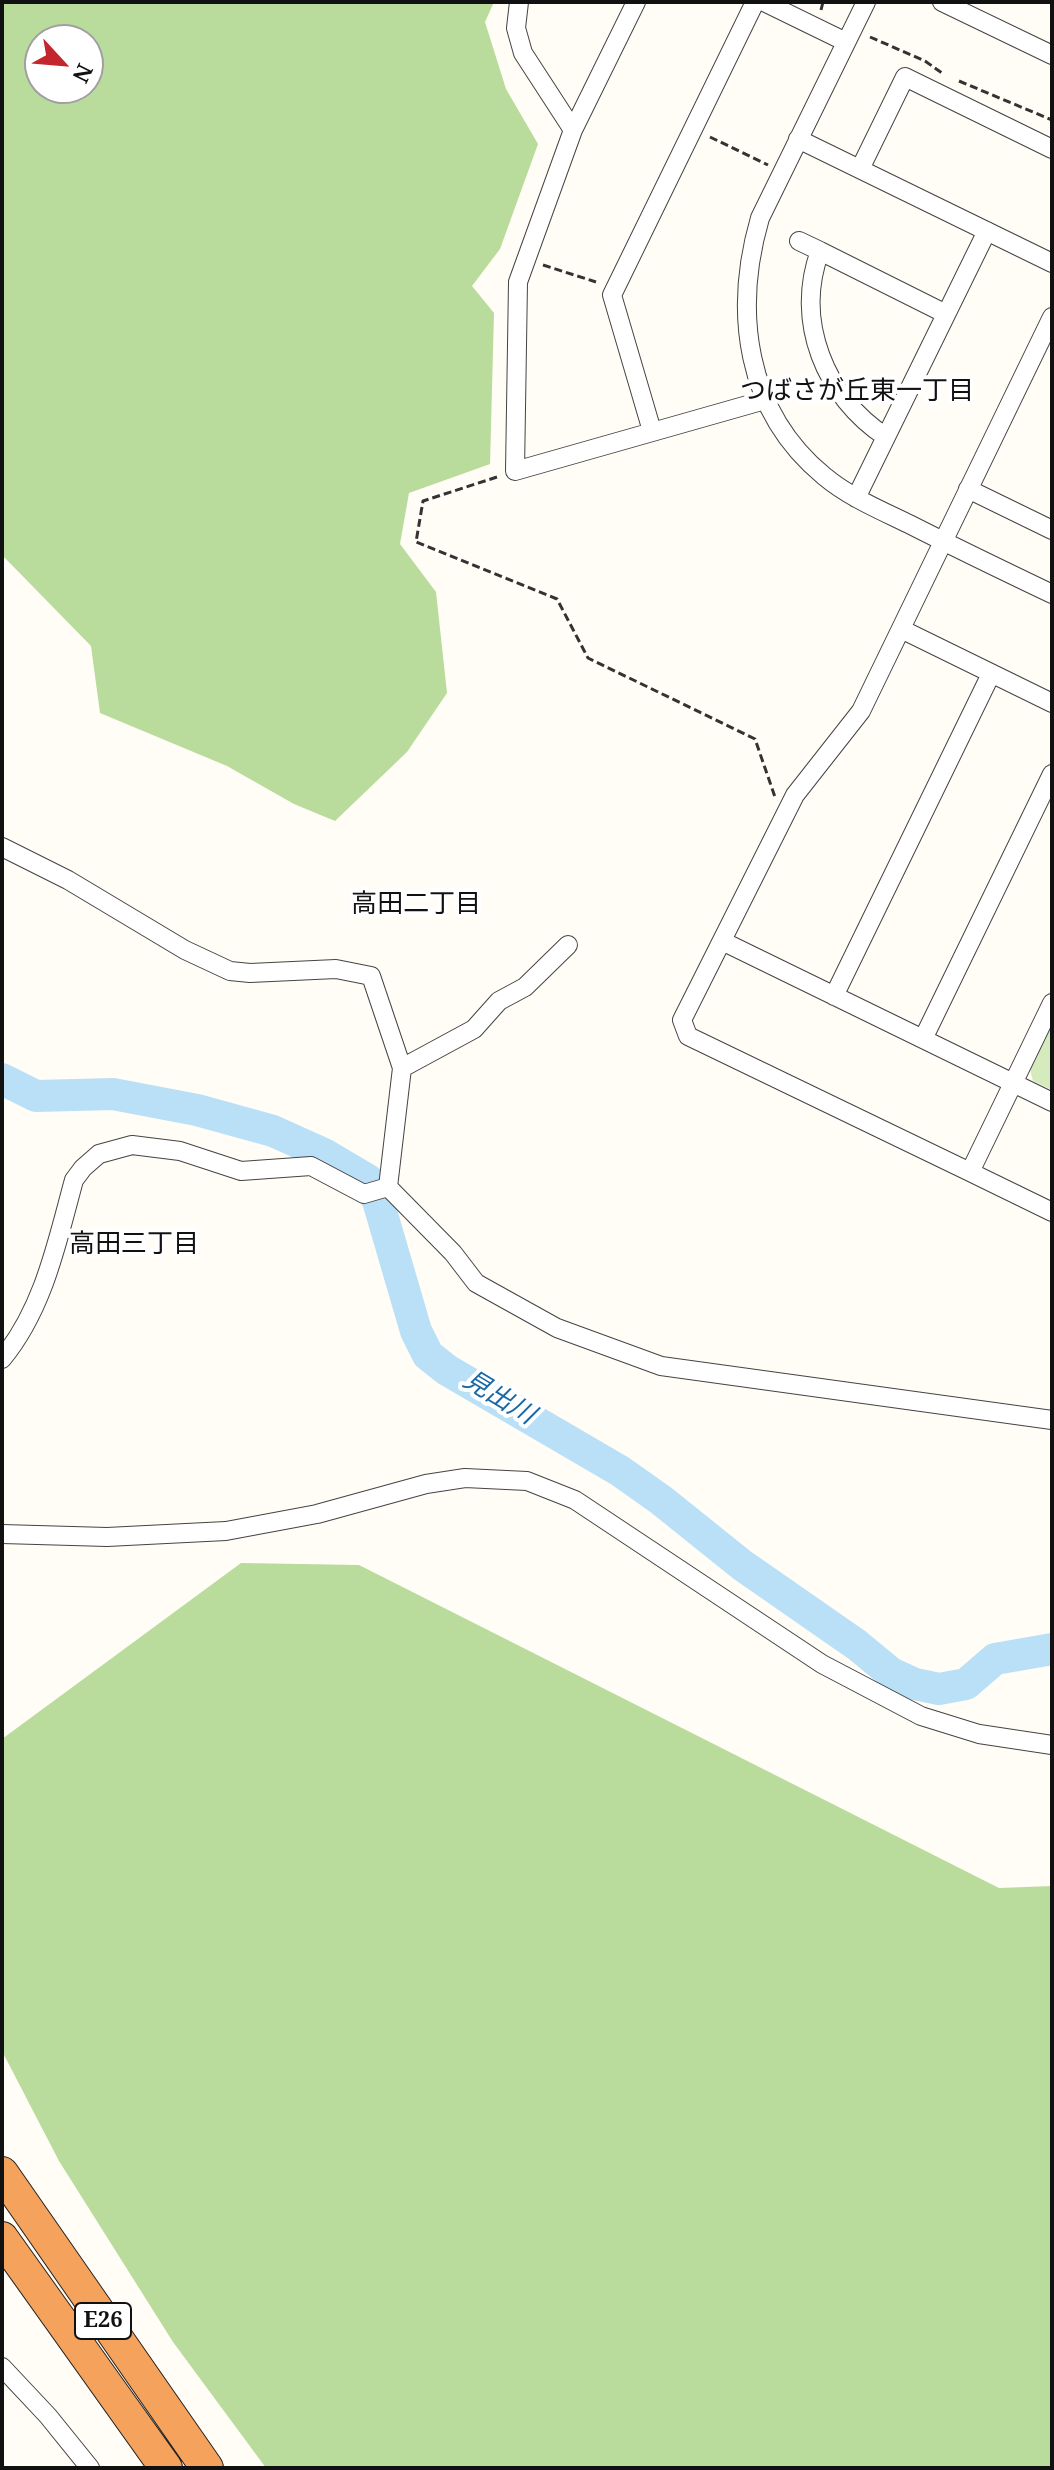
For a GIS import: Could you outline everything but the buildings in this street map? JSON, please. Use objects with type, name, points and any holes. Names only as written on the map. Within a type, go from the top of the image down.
[{"type":"highway","name":"E26","points":[[2,2173],[207,2468]]},
{"type":"highway","name":"E26","points":[[2,2238],[166,2468]]},
{"type":"street","points":[[519,2],[516,28],[523,53],[573,130]]},
{"type":"street","points":[[636,2],[573,130],[518,282],[515,471],[765,400]]},
{"type":"street","points":[[652,431],[612,295],[755,2]]},
{"type":"street","points":[[764,2],[849,35]]},
{"type":"street","points":[[866,2],[760,218],[749,256],[746,327],[765,400],[779,424],[807,459],[822,475],[856,498],[1052,594]]},
{"type":"street","points":[[944,2],[1052,55]]},
{"type":"street","points":[[860,169],[905,77],[1052,149]]},
{"type":"street","points":[[798,139],[1052,263]]},
{"type":"street","points":[[856,498],[987,231]]},
{"type":"street","points":[[799,241],[946,314]]},
{"type":"street","points":[[820,251],[812,272],[812,322],[825,369],[850,408],[886,437]]},
{"type":"street","points":[[1052,317],[861,711],[795,795],[682,1020],[688,1036],[1052,1212]]},
{"type":"street","points":[[968,489],[1052,530]]},
{"type":"street","points":[[901,629],[1052,703]]},
{"type":"street","points":[[834,996],[991,674]]},
{"type":"street","points":[[923,1039],[1052,774]]},
{"type":"street","points":[[2,847],[68,880],[185,950],[230,971],[336,969],[371,976],[402,1068],[388,1187]]},
{"type":"street","points":[[722,941],[1052,1102]]},
{"type":"street","points":[[402,1068],[474,1029],[499,1001],[525,987],[568,945]]},
{"type":"street","points":[[970,1172],[1052,1003]]},
{"type":"street","points":[[2,1359],[18,1340],[45,1283],[74,1180],[99,1154],[132,1145],[180,1151],[241,1171],[311,1166],[364,1194],[388,1187]]},
{"type":"street","points":[[388,1187],[453,1253],[476,1283],[557,1328],[661,1366],[1052,1420]]},
{"type":"street","points":[[2,1534],[107,1537],[226,1531],[317,1514],[426,1484],[465,1478],[527,1481],[575,1500],[822,1664],[921,1716],[979,1734],[1052,1745]]},
{"type":"street","points":[[2,2367],[48,2416],[90,2468]]},
{"type":"path","points":[[849,35],[925,61],[946,76]]},
{"type":"path","points":[[957,81],[1052,120]]},
{"type":"path","points":[[693,129],[782,172]]},
{"type":"path","points":[[526,259],[615,288]]},
{"type":"path","points":[[515,471],[423,501],[416,542],[557,599],[588,658],[755,739],[783,819]]},
{"type":"green space","points":[[2,2],[494,2],[485,22],[506,89],[538,144],[500,249],[472,286],[494,313],[490,464],[409,493],[400,544],[436,592],[447,693],[407,752],[335,821],[294,804],[227,766],[100,713],[91,646],[2,555]]},
{"type":"green space","points":[[1052,1023],[1052,1090],[1033,1081],[1030,1069]]},
{"type":"green space","points":[[241,1563],[359,1565],[999,1888],[1052,1886],[1052,2468],[266,2468],[173,2342],[59,2161],[2,2051],[2,1739]]},
{"type":"waterway","name":"見出川","points":[[2,1079],[36,1096],[113,1094],[197,1110],[273,1131],[324,1154],[368,1180],[378,1201],[416,1331],[428,1355],[447,1370],[620,1471],[742,1565],[857,1645],[891,1673],[915,1684],[939,1689],[966,1684],[995,1659],[1052,1649]]},
{"type":"district","name":"つばさが丘東一丁目","points":[[857,392]]},
{"type":"district","name":"高田二丁目","points":[[416,905]]},
{"type":"district","name":"高田三丁目","points":[[134,1245]]}]
